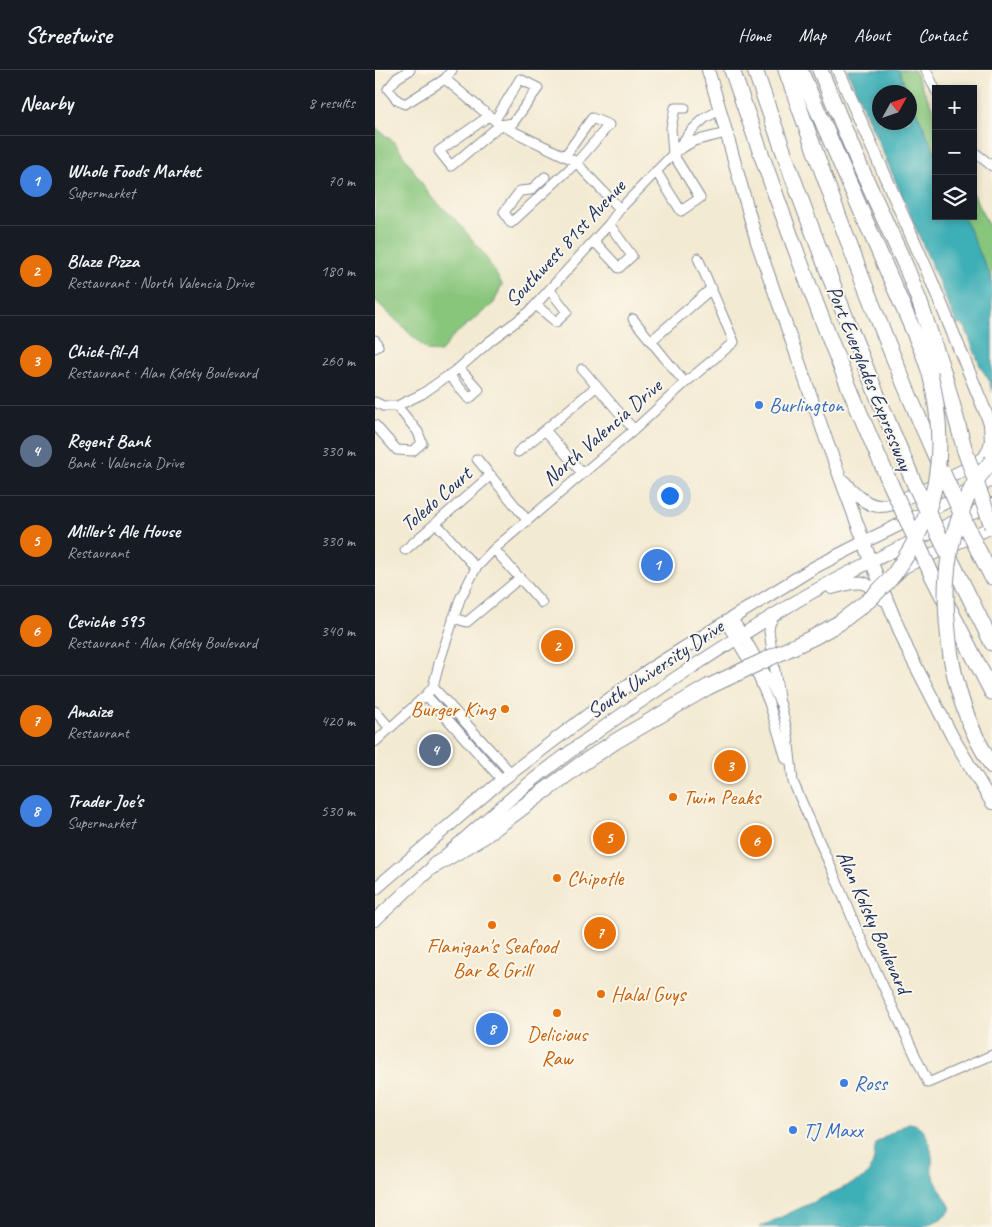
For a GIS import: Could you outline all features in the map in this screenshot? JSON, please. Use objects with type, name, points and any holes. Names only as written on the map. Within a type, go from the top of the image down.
[{"type":"highway","name":"Port Everglades Expressway","points":[[731,70],[819,315],[865,426],[931,573],[992,692]]},
{"type":"highway","points":[[755,70],[830,279],[874,389],[915,485],[992,643]]},
{"type":"highway","name":"Port Everglades Expressway","points":[[786,70],[867,294],[943,473],[992,576]]},
{"type":"highway","points":[[435,865],[484,836],[581,764],[616,741],[707,687],[814,637],[839,623],[869,600],[891,577],[917,537],[935,489],[939,460],[939,428],[935,397],[919,344],[801,70]]},
{"type":"highway","points":[[820,70],[920,303],[944,374],[965,451],[992,526]]},
{"type":"highway","points":[[992,461],[975,484],[964,504],[953,533],[945,590],[946,619],[955,680],[976,738],[992,766]]},
{"type":"main road","points":[[707,70],[727,133],[757,242],[871,561],[908,651],[931,698],[992,803]]},
{"type":"main road","points":[[838,70],[926,268],[991,426],[991,442],[984,458],[964,470],[893,504],[873,505],[863,500],[841,480]]},
{"type":"main road","name":"South University Drive","points":[[375,889],[506,777],[629,684],[675,653],[803,574],[992,480]]},
{"type":"main road","name":"South University Drive","points":[[375,920],[517,794],[592,736],[643,700],[809,594],[871,561],[992,504]]},
{"type":"main road","points":[[889,607],[893,580],[904,567],[992,526]]},
{"type":"main road","points":[[809,594],[858,582],[870,586],[889,607]]},
{"type":"street","points":[[410,70],[397,78],[388,89],[397,100],[405,104],[445,80],[452,70]]},
{"type":"street","points":[[926,70],[933,85]]},
{"type":"street","points":[[495,120],[451,166],[439,151],[495,120],[513,122],[538,88],[521,79],[495,120]]},
{"type":"street","points":[[445,80],[495,120],[577,162],[620,209]]},
{"type":"street","points":[[656,171],[681,211],[700,198],[673,154],[671,128],[675,108],[685,108]]},
{"type":"street","name":"Southwest 81st Avenue","points":[[397,406],[422,394],[459,368],[490,341],[529,312],[594,241],[620,209],[673,154],[692,130],[705,118],[720,110]]},
{"type":"street","points":[[545,177],[531,190],[520,191],[504,212],[511,223],[577,162],[609,125],[592,118],[565,156]]},
{"type":"street","name":"Southwest 81st Avenue","points":[[673,154],[694,141],[727,133]]},
{"type":"street","points":[[977,154],[992,166]]},
{"type":"street","points":[[594,241],[619,268],[632,256],[609,224]]},
{"type":"street","points":[[651,341],[712,288],[698,258]]},
{"type":"street","name":"North Valencia Drive","points":[[375,742],[426,696],[433,687],[439,660],[453,618],[460,599],[476,568],[527,520],[634,430],[685,383],[734,342],[712,288]]},
{"type":"street","points":[[536,305],[556,322],[567,312],[550,290]]},
{"type":"street","points":[[633,319],[685,383]]},
{"type":"street","points":[[375,340],[378,346],[375,348]]},
{"type":"street","points":[[449,375],[469,399],[479,390],[459,368]]},
{"type":"street","points":[[583,369],[634,430]]},
{"type":"street","points":[[518,452],[596,386]]},
{"type":"street","points":[[375,402],[383,406],[397,406],[418,432],[422,443],[413,452],[397,450],[375,425]]},
{"type":"street","points":[[545,430],[582,474]]},
{"type":"street","name":"Toledo Court","points":[[477,459],[527,520]]},
{"type":"street","name":"Toledo Court","points":[[405,550],[491,475]]},
{"type":"street","points":[[437,523],[476,568]]},
{"type":"street","points":[[494,549],[542,603]]},
{"type":"street","points":[[453,618],[467,622],[520,578]]},
{"type":"street","points":[[776,614],[770,624],[769,631],[781,705]]},
{"type":"street","name":"Alan Kolsky Boulevard","points":[[729,620],[739,637],[769,703],[779,739],[792,773]]},
{"type":"street","name":"Alan Kolsky Boulevard","points":[[739,637],[767,676],[781,705],[788,735],[793,782],[857,932],[928,1083],[992,1055]]},
{"type":"street","points":[[433,687],[506,777]]},
{"type":"street","points":[[426,696],[506,777]]},
{"type":"street","points":[[375,711],[391,728]]},
{"type":"green space","points":[[899,70],[914,70],[932,107],[932,146],[917,113],[917,85],[904,85]]},
{"type":"green space","points":[[375,127],[396,144],[431,197],[457,221],[484,254],[502,284],[494,303],[453,336],[441,352],[428,351],[375,300]]},
{"type":"green space","points":[[977,201],[992,233],[992,280],[965,220],[977,220]]},
{"type":"water","points":[[847,70],[899,70],[904,85],[872,85],[872,127]]},
{"type":"water","points":[[917,113],[932,146],[932,220],[965,220],[992,280],[992,392],[989,380],[981,368],[965,327],[961,324],[957,325],[873,130],[917,130]]},
{"type":"water","points":[[907,1123],[922,1129],[928,1139],[932,1159],[932,1173],[951,1208],[943,1218],[922,1227],[760,1227],[864,1178],[873,1164],[877,1142]]},
{"type":"place","name":"Burlington","points":[[759,405]]},
{"type":"place","name":"Whole Foods Market","points":[[657,565]]},
{"type":"place","name":"Blaze Pizza","points":[[557,646]]},
{"type":"place","name":"Burger King","points":[[505,709]]},
{"type":"place","name":"Regent Bank","points":[[435,750]]},
{"type":"place","name":"Chick-fil-A","points":[[730,766]]},
{"type":"place","name":"Twin Peaks","points":[[673,797]]},
{"type":"place","name":"Miller's Ale House","points":[[609,838]]},
{"type":"place","name":"Ceviche 595","points":[[756,841]]},
{"type":"place","name":"Chipotle","points":[[557,878]]},
{"type":"place","name":"Flanigan's Seafood Bar & Grill","points":[[492,925]]},
{"type":"place","name":"Amaize","points":[[600,933]]},
{"type":"place","name":"Halal Guys","points":[[601,994]]},
{"type":"place","name":"Delicious Raw","points":[[557,1013]]},
{"type":"place","name":"Trader Joe's","points":[[492,1029]]},
{"type":"place","name":"Ross","points":[[844,1083]]},
{"type":"place","name":"TJ Maxx","points":[[793,1130]]}]
